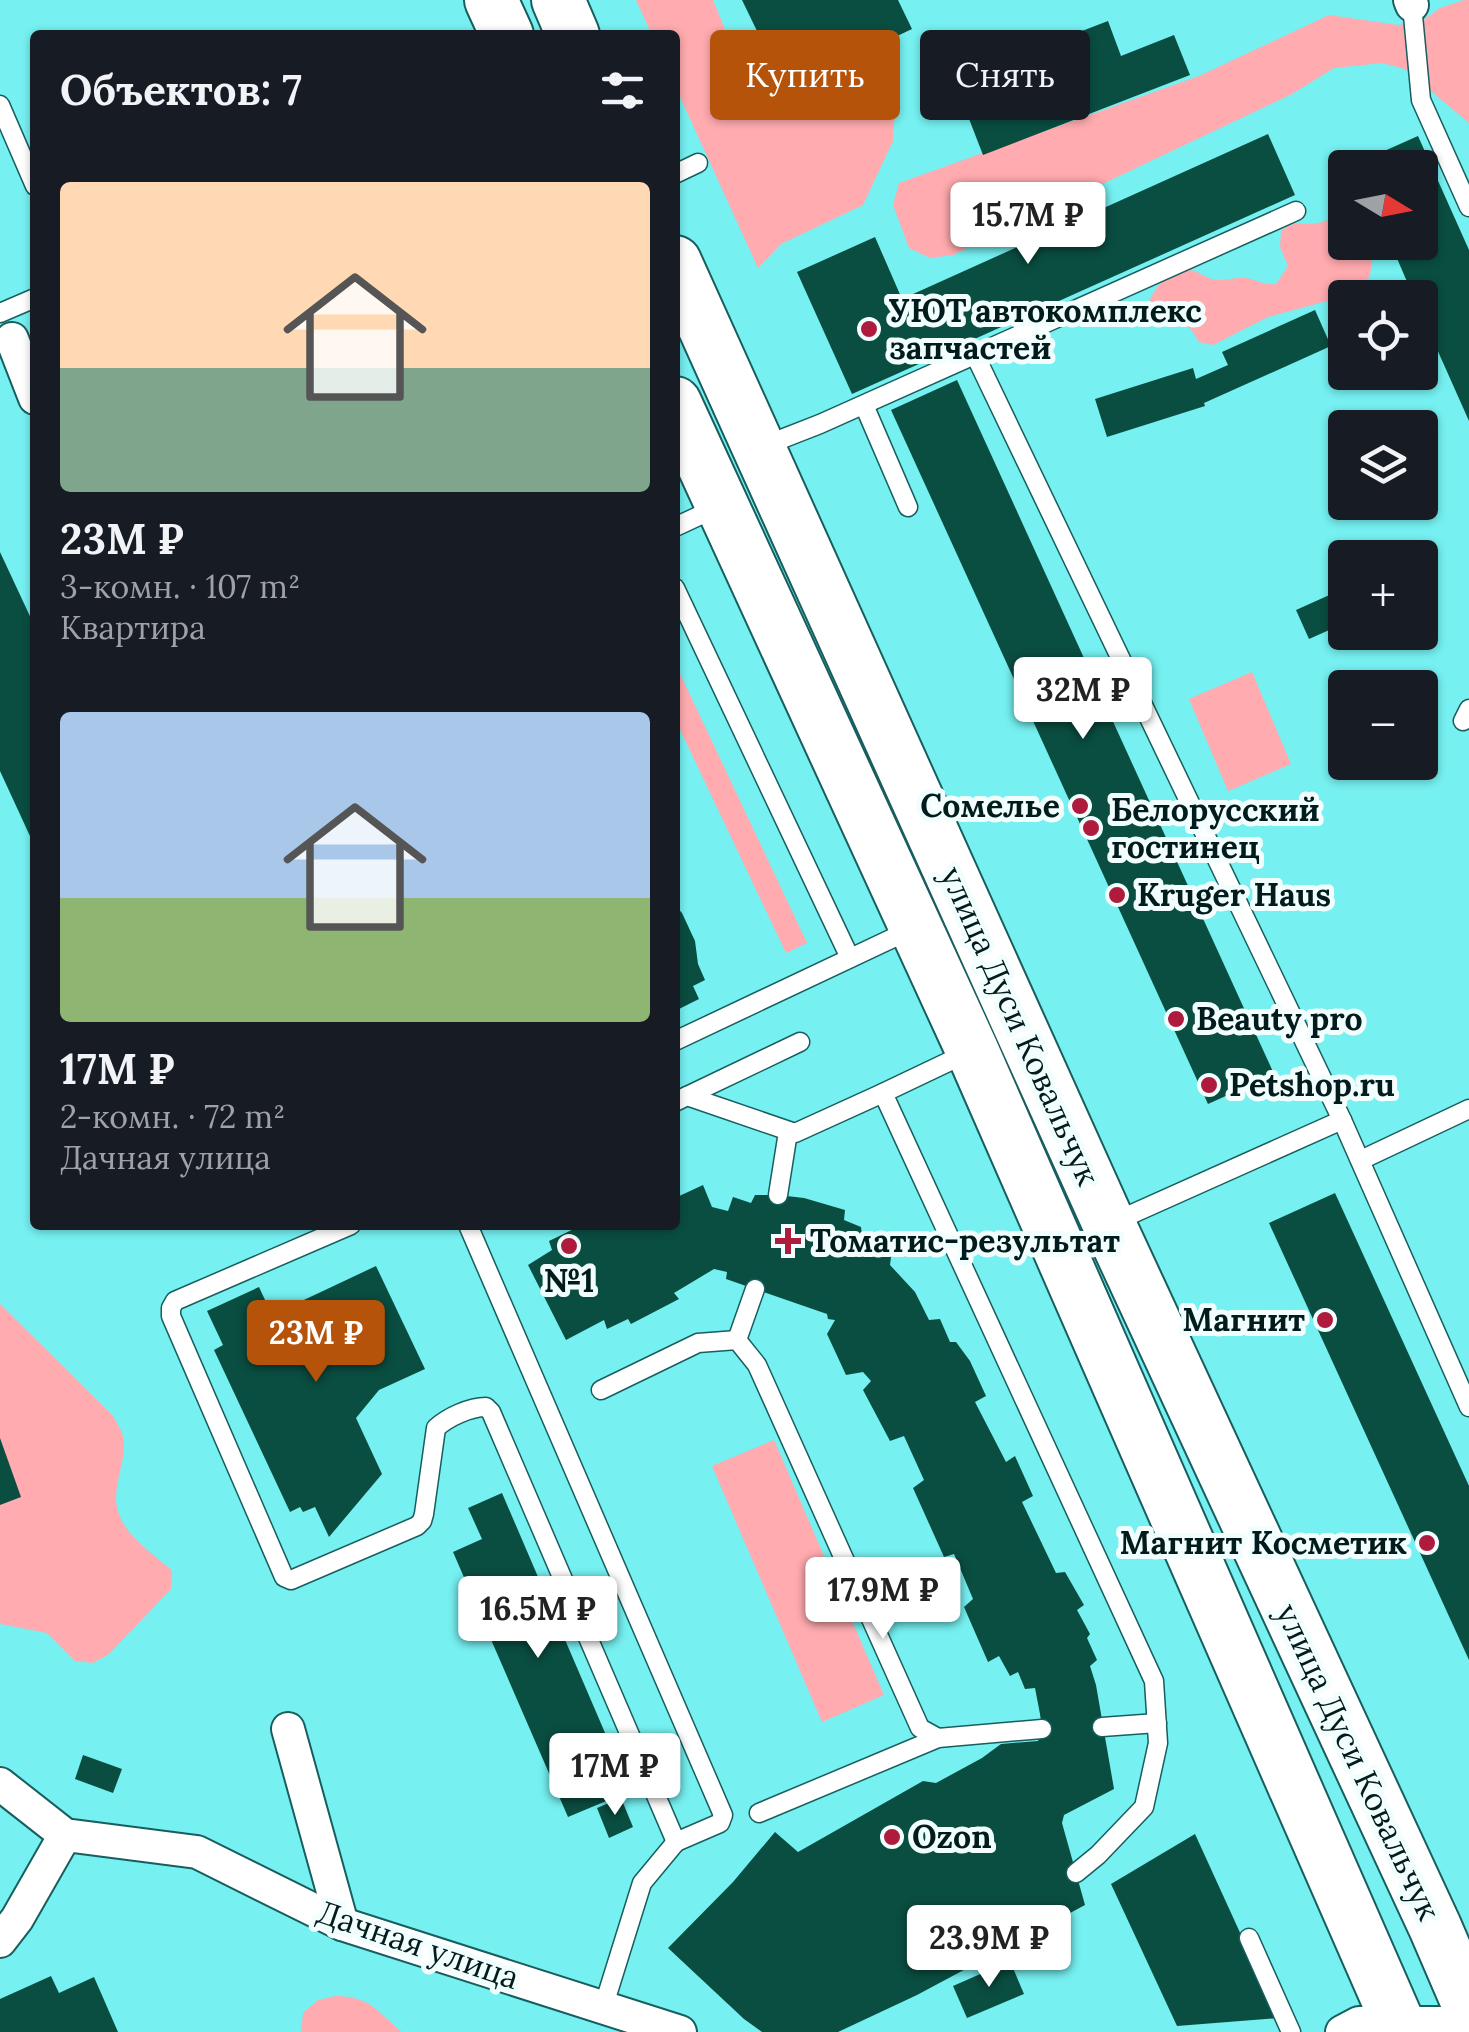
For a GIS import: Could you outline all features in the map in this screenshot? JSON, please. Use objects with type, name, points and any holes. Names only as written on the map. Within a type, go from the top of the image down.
[{"type":"main road","points":[[491,0],[505,30]]},
{"type":"main road","points":[[558,0],[571,30]]},
{"type":"main road","name":"улица Дуси Ковальчук","points":[[680,273],[1109,1224],[1469,2006]]},
{"type":"main road","name":"улица Дуси Ковальчук","points":[[680,415],[972,1050],[1400,2028]]},
{"type":"street","points":[[12,331],[30,383]]},
{"type":"street","points":[[288,1729],[342,1924]]},
{"type":"street","points":[[0,1784],[66,1835],[18,1918],[0,1941]]},
{"type":"street","name":"Дачная улица","points":[[66,1835],[196,1852],[342,1924],[680,2032]]},
{"type":"street","points":[[1342,2032],[1359,2023],[1400,2028],[1469,2024]]},
{"type":"lane","points":[[1411,3],[1421,100],[1469,207]]},
{"type":"lane","points":[[0,106],[30,175]]},
{"type":"lane","points":[[680,172],[698,163]]},
{"type":"lane","points":[[759,448],[1296,212]]},
{"type":"lane","points":[[12,331],[30,305]]},
{"type":"lane","points":[[975,355],[1342,1120],[1469,1406]]},
{"type":"lane","points":[[864,405],[908,507]]},
{"type":"lane","points":[[680,525],[722,505]]},
{"type":"lane","points":[[680,599],[850,958]]},
{"type":"lane","points":[[680,1040],[915,928]]},
{"type":"lane","points":[[681,1099],[800,1042]]},
{"type":"lane","points":[[681,1099],[788,1132],[801,1132],[972,1050]]},
{"type":"lane","points":[[883,1093],[1154,1681],[1158,1744],[1144,1807],[1076,1873]]},
{"type":"lane","points":[[1360,1160],[1469,1110]]},
{"type":"lane","points":[[1109,1224],[1342,1120]]},
{"type":"lane","points":[[778,1194],[788,1132]]},
{"type":"lane","points":[[340,1230],[175,1302],[171,1308],[284,1577],[290,1580],[417,1526],[424,1514],[436,1428],[442,1422],[486,1407],[676,1842]]},
{"type":"lane","points":[[470,1230],[723,1815],[720,1823],[676,1842],[642,1883],[604,2008]]},
{"type":"lane","points":[[737,1340],[755,1289]]},
{"type":"lane","points":[[601,1390],[698,1342],[737,1340]]},
{"type":"lane","points":[[737,1340],[757,1365],[920,1728],[938,1738]]},
{"type":"lane","points":[[1102,1726],[1157,1724]]},
{"type":"lane","points":[[759,1813],[938,1738],[1042,1729]]},
{"type":"lane","points":[[1250,1938],[1291,2032]]},
{"type":"shaded area","points":[[636,0],[713,0],[725,30],[710,30],[710,120],[894,120],[893,141],[863,205],[781,244],[758,268],[680,97],[680,30],[650,30]]},
{"type":"shaded area","points":[[1469,0],[1469,123],[1405,69],[1382,63],[1334,68],[1292,94],[953,255],[930,258],[909,248],[893,205],[899,183],[1076,120],[1090,120],[1090,115],[1199,76],[1329,15],[1398,25],[1422,21],[1440,8]]},
{"type":"shaded area","points":[[1328,220],[1328,260],[1372,260],[1370,276],[1366,280],[1328,280],[1328,301],[1268,317],[1213,345],[1199,342],[1191,329],[1153,312],[1150,299],[1166,276],[1177,270],[1191,270],[1217,280],[1245,278],[1276,284],[1288,266],[1280,247],[1281,231],[1292,224]]},
{"type":"shaded area","points":[[1252,672],[1291,764],[1228,791],[1189,699]]},
{"type":"shaded area","points":[[680,674],[807,943],[786,953],[680,730]]},
{"type":"shaded area","points":[[0,1304],[113,1416],[124,1446],[116,1495],[119,1514],[135,1538],[172,1571],[171,1589],[109,1654],[93,1663],[75,1661],[47,1633],[0,1624]]},
{"type":"shaded area","points":[[774,1440],[884,1695],[822,1722],[712,1466]]},
{"type":"shaded area","points":[[336,1996],[366,2003],[402,2032],[301,2032],[303,2013],[318,2000]]},
{"type":"building","points":[[742,0],[898,0],[912,29],[900,35],[900,30],[756,30]]},
{"type":"building","points":[[1108,21],[1121,56],[1174,35],[1190,75],[1090,114],[1090,30],[1085,30]]},
{"type":"building","points":[[969,120],[1074,120],[983,155]]},
{"type":"building","points":[[1268,134],[1295,195],[852,394],[797,272],[875,237],[902,299]]},
{"type":"building","points":[[1418,136],[1424,150],[1386,150]]},
{"type":"building","points":[[1438,181],[1469,250],[1469,421],[1438,351],[1438,280],[1406,280],[1398,260],[1438,260]]},
{"type":"building","points":[[1315,310],[1328,339],[1328,347],[1204,403],[1205,406],[1107,437],[1095,399],[1193,368],[1196,379],[1228,365],[1222,352]]},
{"type":"building","points":[[957,380],[1274,1074],[1208,1104],[891,410]]},
{"type":"building","points":[[0,552],[30,616],[30,836],[0,771]]},
{"type":"building","points":[[1328,596],[1328,631],[1309,639],[1296,610]]},
{"type":"building","points":[[680,911],[695,941],[705,980],[693,986],[699,999],[680,1008]]},
{"type":"building","points":[[703,1185],[712,1207],[728,1211],[733,1197],[751,1203],[755,1195],[804,1198],[845,1210],[844,1220],[861,1227],[862,1235],[878,1238],[874,1252],[891,1257],[890,1265],[915,1292],[929,1320],[940,1319],[950,1342],[956,1342],[970,1361],[986,1396],[975,1402],[1006,1462],[1015,1456],[1033,1496],[1022,1502],[1056,1573],[1065,1572],[1084,1605],[1077,1610],[1090,1634],[1087,1638],[1097,1660],[1090,1666],[1114,1789],[1064,1815],[1062,1823],[1085,1905],[917,1995],[838,2032],[762,2032],[668,1948],[733,1882],[775,1832],[798,1852],[923,1781],[936,1783],[1001,1744],[1038,1741],[1042,1729],[1040,1714],[1035,1688],[1025,1689],[1018,1672],[1010,1676],[999,1656],[988,1662],[964,1607],[973,1599],[954,1554],[944,1557],[913,1488],[924,1480],[904,1436],[890,1441],[863,1390],[871,1381],[863,1372],[846,1375],[827,1334],[835,1320],[726,1279],[727,1272],[714,1269],[674,1293],[679,1299],[631,1324],[628,1319],[607,1329],[604,1320],[566,1340],[528,1265],[552,1250],[549,1241],[572,1230],[680,1230],[680,1196]]},
{"type":"building","points":[[1335,1193],[1469,1486],[1469,1660],[1269,1223]]},
{"type":"building","points":[[376,1266],[425,1369],[379,1390],[356,1418],[382,1474],[329,1537],[315,1507],[290,1512],[214,1350],[223,1345],[207,1311],[259,1287],[272,1315]]},
{"type":"building","points":[[0,1438],[21,1497],[0,1505]]},
{"type":"building","points":[[502,1493],[630,1791],[568,1817],[453,1552],[482,1539],[468,1508]]},
{"type":"building","points":[[83,1755],[122,1769],[113,1793],[75,1779]]},
{"type":"building","points":[[621,1798],[633,1827],[609,1838],[597,1808]]},
{"type":"building","points":[[1195,1834],[1279,2018],[1177,2026],[1111,1884]]},
{"type":"building","points":[[1010,1961],[1024,1994],[967,2018],[953,1986]]},
{"type":"building","points":[[51,1976],[59,1993],[94,1977],[118,2032],[0,2032],[0,1999]]},
{"type":"place","name":"УЮТ автокомплекс запчастей","points":[[869,329]]},
{"type":"place","name":"Сомелье","points":[[1080,806]]},
{"type":"place","name":"Белорусский гостинец","points":[[1091,828]]},
{"type":"place","name":"Kruger Haus","points":[[1117,895]]},
{"type":"place","name":"Beauty pro","points":[[1176,1019]]},
{"type":"place","name":"Petshop.ru","points":[[1209,1085]]},
{"type":"place","name":"Томатис-результат","points":[[788,1241]]},
{"type":"place","name":"№1","points":[[569,1246]]},
{"type":"place","name":"Магнит","points":[[1325,1320]]},
{"type":"place","name":"Магнит Косметик","points":[[1427,1543]]},
{"type":"place","name":"Ozon","points":[[892,1837]]}]
